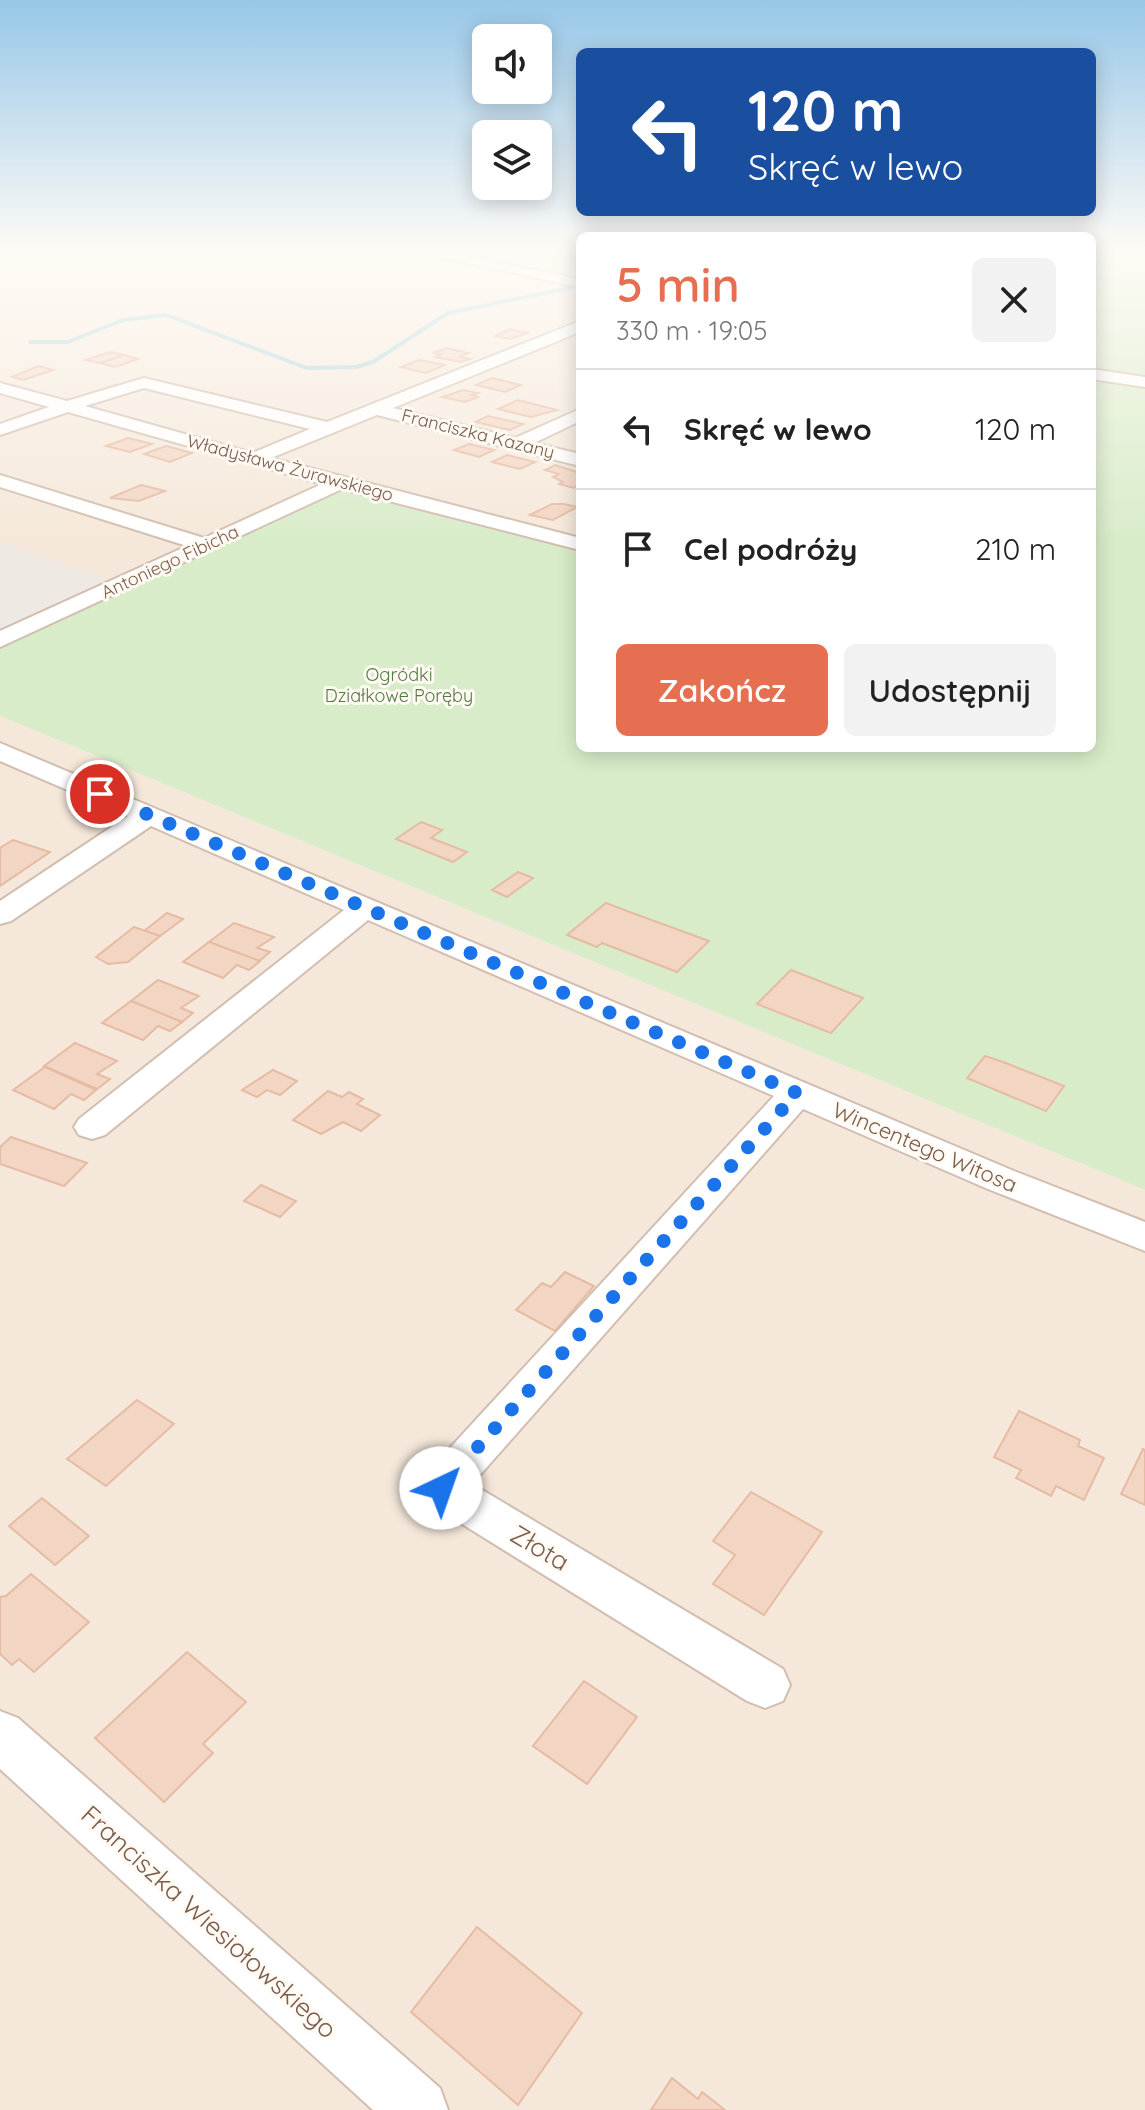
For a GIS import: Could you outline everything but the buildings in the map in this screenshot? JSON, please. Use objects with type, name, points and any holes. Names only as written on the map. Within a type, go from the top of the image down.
[{"type":"street","points":[[255,458],[530,347]]},
{"type":"street","points":[[1096,375],[1145,382]]},
{"type":"street","points":[[0,430],[144,383],[328,428]]},
{"type":"street","name":"Władysława Żurawskiego","points":[[0,388],[340,483],[576,543]]},
{"type":"street","name":"Franciszka Kazany","points":[[375,409],[576,459]]},
{"type":"street","points":[[517,444],[576,416]]},
{"type":"street","points":[[0,481],[206,545]]},
{"type":"street","name":"Antoniego Fibicha","points":[[0,640],[340,483]]},
{"type":"street","name":"Wincentego Witosa","points":[[10,765],[149,815],[797,1093],[1145,1237]]},
{"type":"street","points":[[0,915],[149,815]]},
{"type":"street","points":[[92,1127],[365,908]]},
{"type":"street","name":"Złota","points":[[765,1685],[441,1488],[797,1093]]},
{"type":"street","name":"Franciszka Wiesiołowskiego","points":[[0,1735],[418,2110]]},
{"type":"shaded area","points":[[0,347],[576,347],[576,545],[0,640]]},
{"type":"shaded area","points":[[0,542],[121,584],[0,640]]},
{"type":"shaded area","points":[[0,716],[1145,1190],[1145,2110],[0,2110]]},
{"type":"green space","points":[[1096,347],[1145,347],[1145,375],[1096,368]]},
{"type":"green space","name":"Ogródki Działkowe Poręby","points":[[1096,380],[1145,387],[1145,1190],[0,716],[0,640],[340,483],[576,543],[576,752],[1096,752]]},
{"type":"waterway","points":[[252,347],[307,368],[356,367],[373,362],[395,347]]},
{"type":"route","points":[[100,794],[797,1093],[441,1488]]}]
